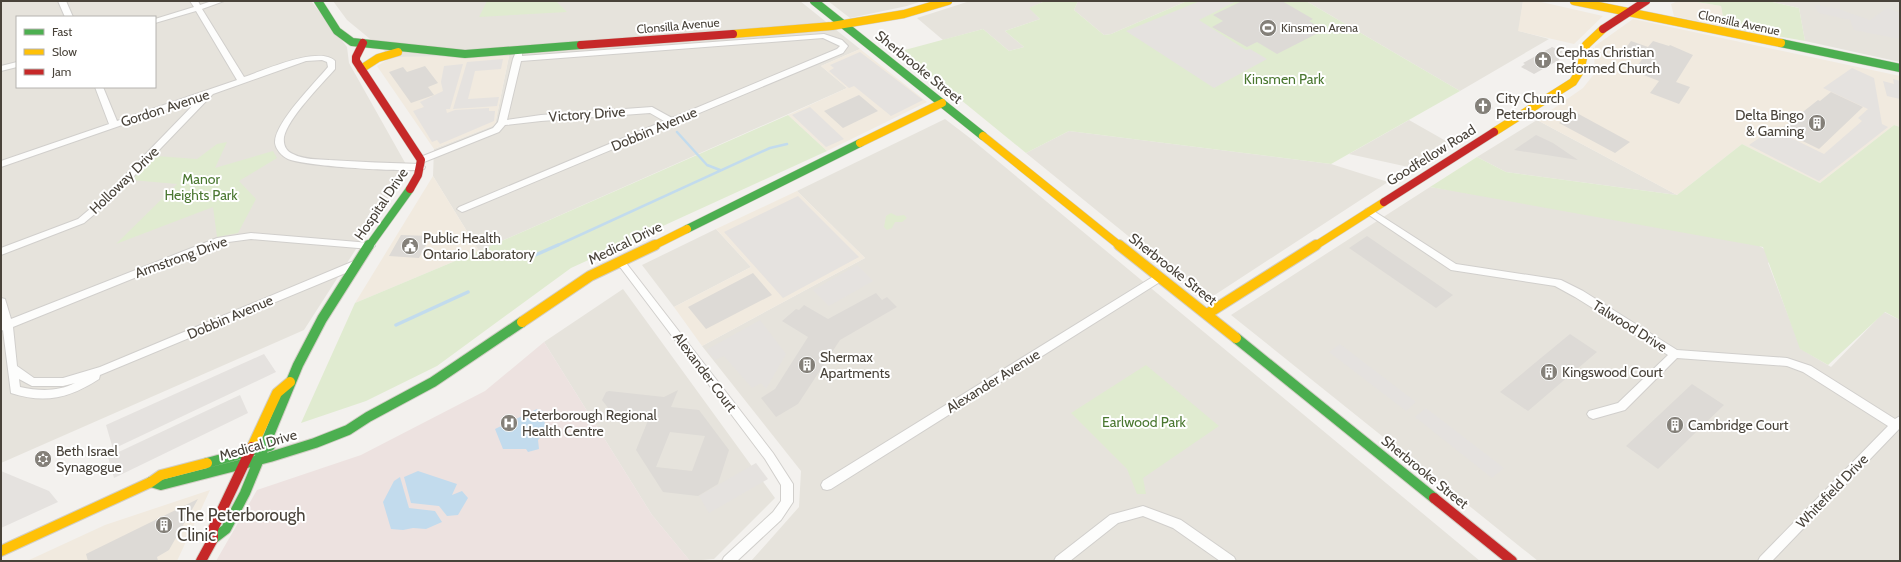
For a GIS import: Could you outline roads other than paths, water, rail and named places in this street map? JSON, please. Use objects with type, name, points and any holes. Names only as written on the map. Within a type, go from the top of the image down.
[{"type":"main road","points":[[318,1],[337,27],[341,36],[352,44],[363,43],[408,50]]},
{"type":"main road","name":"Sherbrooke Street","points":[[814,1],[1207,314],[1512,561]]},
{"type":"main road","name":"Clonsilla Avenue","points":[[408,50],[465,54],[843,24],[904,14],[948,1]]},
{"type":"main road","name":"Clonsilla Avenue","points":[[1574,1],[1900,68]]},
{"type":"main road","points":[[1647,1],[1671,21]]},
{"type":"main road","name":"Goodfellow Road","points":[[1207,314],[1573,82],[1582,69],[1586,46],[1593,36],[1647,1]]},
{"type":"main road","name":"Hospital Drive","points":[[212,539],[226,529],[245,493],[288,392],[290,382],[315,329],[357,264],[416,180],[421,163],[361,69],[356,57],[363,43]]},
{"type":"main road","points":[[361,69],[370,61],[382,55],[408,50]]},
{"type":"main road","name":"Medical Drive","points":[[151,482],[161,485],[259,460],[315,443],[348,430],[368,417],[433,382],[590,276],[910,120],[917,120],[944,105]]},
{"type":"main road","name":"Hospital Drive","points":[[201,561],[212,539],[213,530],[242,464],[277,393],[290,382]]},
{"type":"main road","name":"Medical Drive","points":[[1,551],[151,482],[161,475],[311,436],[346,422],[368,417]]},
{"type":"street","points":[[62,1],[69,16]]},
{"type":"street","points":[[156,21],[196,4],[220,1]]},
{"type":"street","points":[[196,4],[242,81]]},
{"type":"street","name":"Clonsilla Avenue","points":[[517,60],[824,36],[839,42],[844,46]]},
{"type":"street","name":"Dobbin Avenue","points":[[462,210],[670,121],[840,51],[844,46]]},
{"type":"street","points":[[421,163],[496,130],[502,123],[520,50]]},
{"type":"street","name":"Gordon Avenue","points":[[1,164],[313,57],[329,59],[333,64],[287,120],[281,130],[279,142],[283,152],[295,159],[306,161],[375,166],[421,163]]},
{"type":"street","points":[[1,69],[16,64]]},
{"type":"street","points":[[99,88],[114,125]]},
{"type":"street","name":"Holloway Drive","points":[[1,252],[81,221],[106,200],[210,93]]},
{"type":"street","name":"Victory Drive","points":[[502,123],[541,118],[652,110],[670,121]]},
{"type":"street","name":"Talwood Drive","points":[[1369,211],[1454,266],[1557,283],[1579,294],[1675,354],[1787,362],[1807,369],[1898,423]]},
{"type":"street","name":"Armstrong Drive","points":[[4,326],[220,240],[251,236],[370,246]]},
{"type":"street","name":"Alexander Court","points":[[620,261],[769,456],[787,484],[787,502],[777,516],[728,561]]},
{"type":"street","name":"Dobbin Avenue","points":[[12,368],[32,382],[63,382],[103,370],[357,264]]},
{"type":"street","name":"Alexander Avenue","points":[[827,485],[1159,277]]},
{"type":"street","points":[[1,302],[12,368]]},
{"type":"street","points":[[1594,414],[1621,407],[1675,354]]},
{"type":"street","name":"Dobbin Avenue","points":[[12,368],[14,390],[41,396],[72,391],[103,370]]},
{"type":"street","name":"Whitefield Drive","points":[[1764,561],[1898,423]]},
{"type":"street","points":[[1060,561],[1114,519],[1143,511],[1177,524],[1230,561]]},
{"type":"water","points":[[537,409],[543,411],[546,431],[538,440],[539,449],[528,452],[526,449],[503,449],[495,429]]},
{"type":"water","points":[[418,471],[457,484],[452,495],[462,491],[468,498],[458,515],[447,516],[439,506],[411,503],[404,477]]},
{"type":"water","points":[[400,477],[409,508],[435,511],[442,522],[426,529],[391,529],[383,502],[394,481]]},
{"type":"waterway","points":[[677,132],[707,165],[720,170]]},
{"type":"waterway","points":[[556,246],[770,148],[787,144]]},
{"type":"waterway","points":[[533,256],[558,245]]},
{"type":"waterway","points":[[396,325],[468,292]]},
{"type":"place","name":"Kinsmen Arena","points":[[1268,28]]},
{"type":"place","name":"Cephas Christian Reformed Church","points":[[1543,60]]},
{"type":"place","name":"City Church Peterborough","points":[[1483,106]]},
{"type":"place","name":"Delta Bingo & Gaming","points":[[1817,123]]},
{"type":"place","name":"Public Health Ontario Laboratory","points":[[410,246]]},
{"type":"place","name":"Shermax Apartments","points":[[807,365]]},
{"type":"place","name":"Kingswood Court","points":[[1549,372]]},
{"type":"place","name":"Peterborough Regional Health Centre","points":[[509,423]]},
{"type":"place","name":"Cambridge Court","points":[[1675,425]]},
{"type":"place","name":"Beth Israel Synagogue","points":[[43,459]]},
{"type":"place","name":"The Peterborough Clinic","points":[[164,525]]},
{"type":"park label","name":"Kinsmen Park","points":[[1284,79]]},
{"type":"park label","name":"Manor Heights Park","points":[[201,188]]},
{"type":"park label","name":"Earlwood Park","points":[[1144,422]]}]
